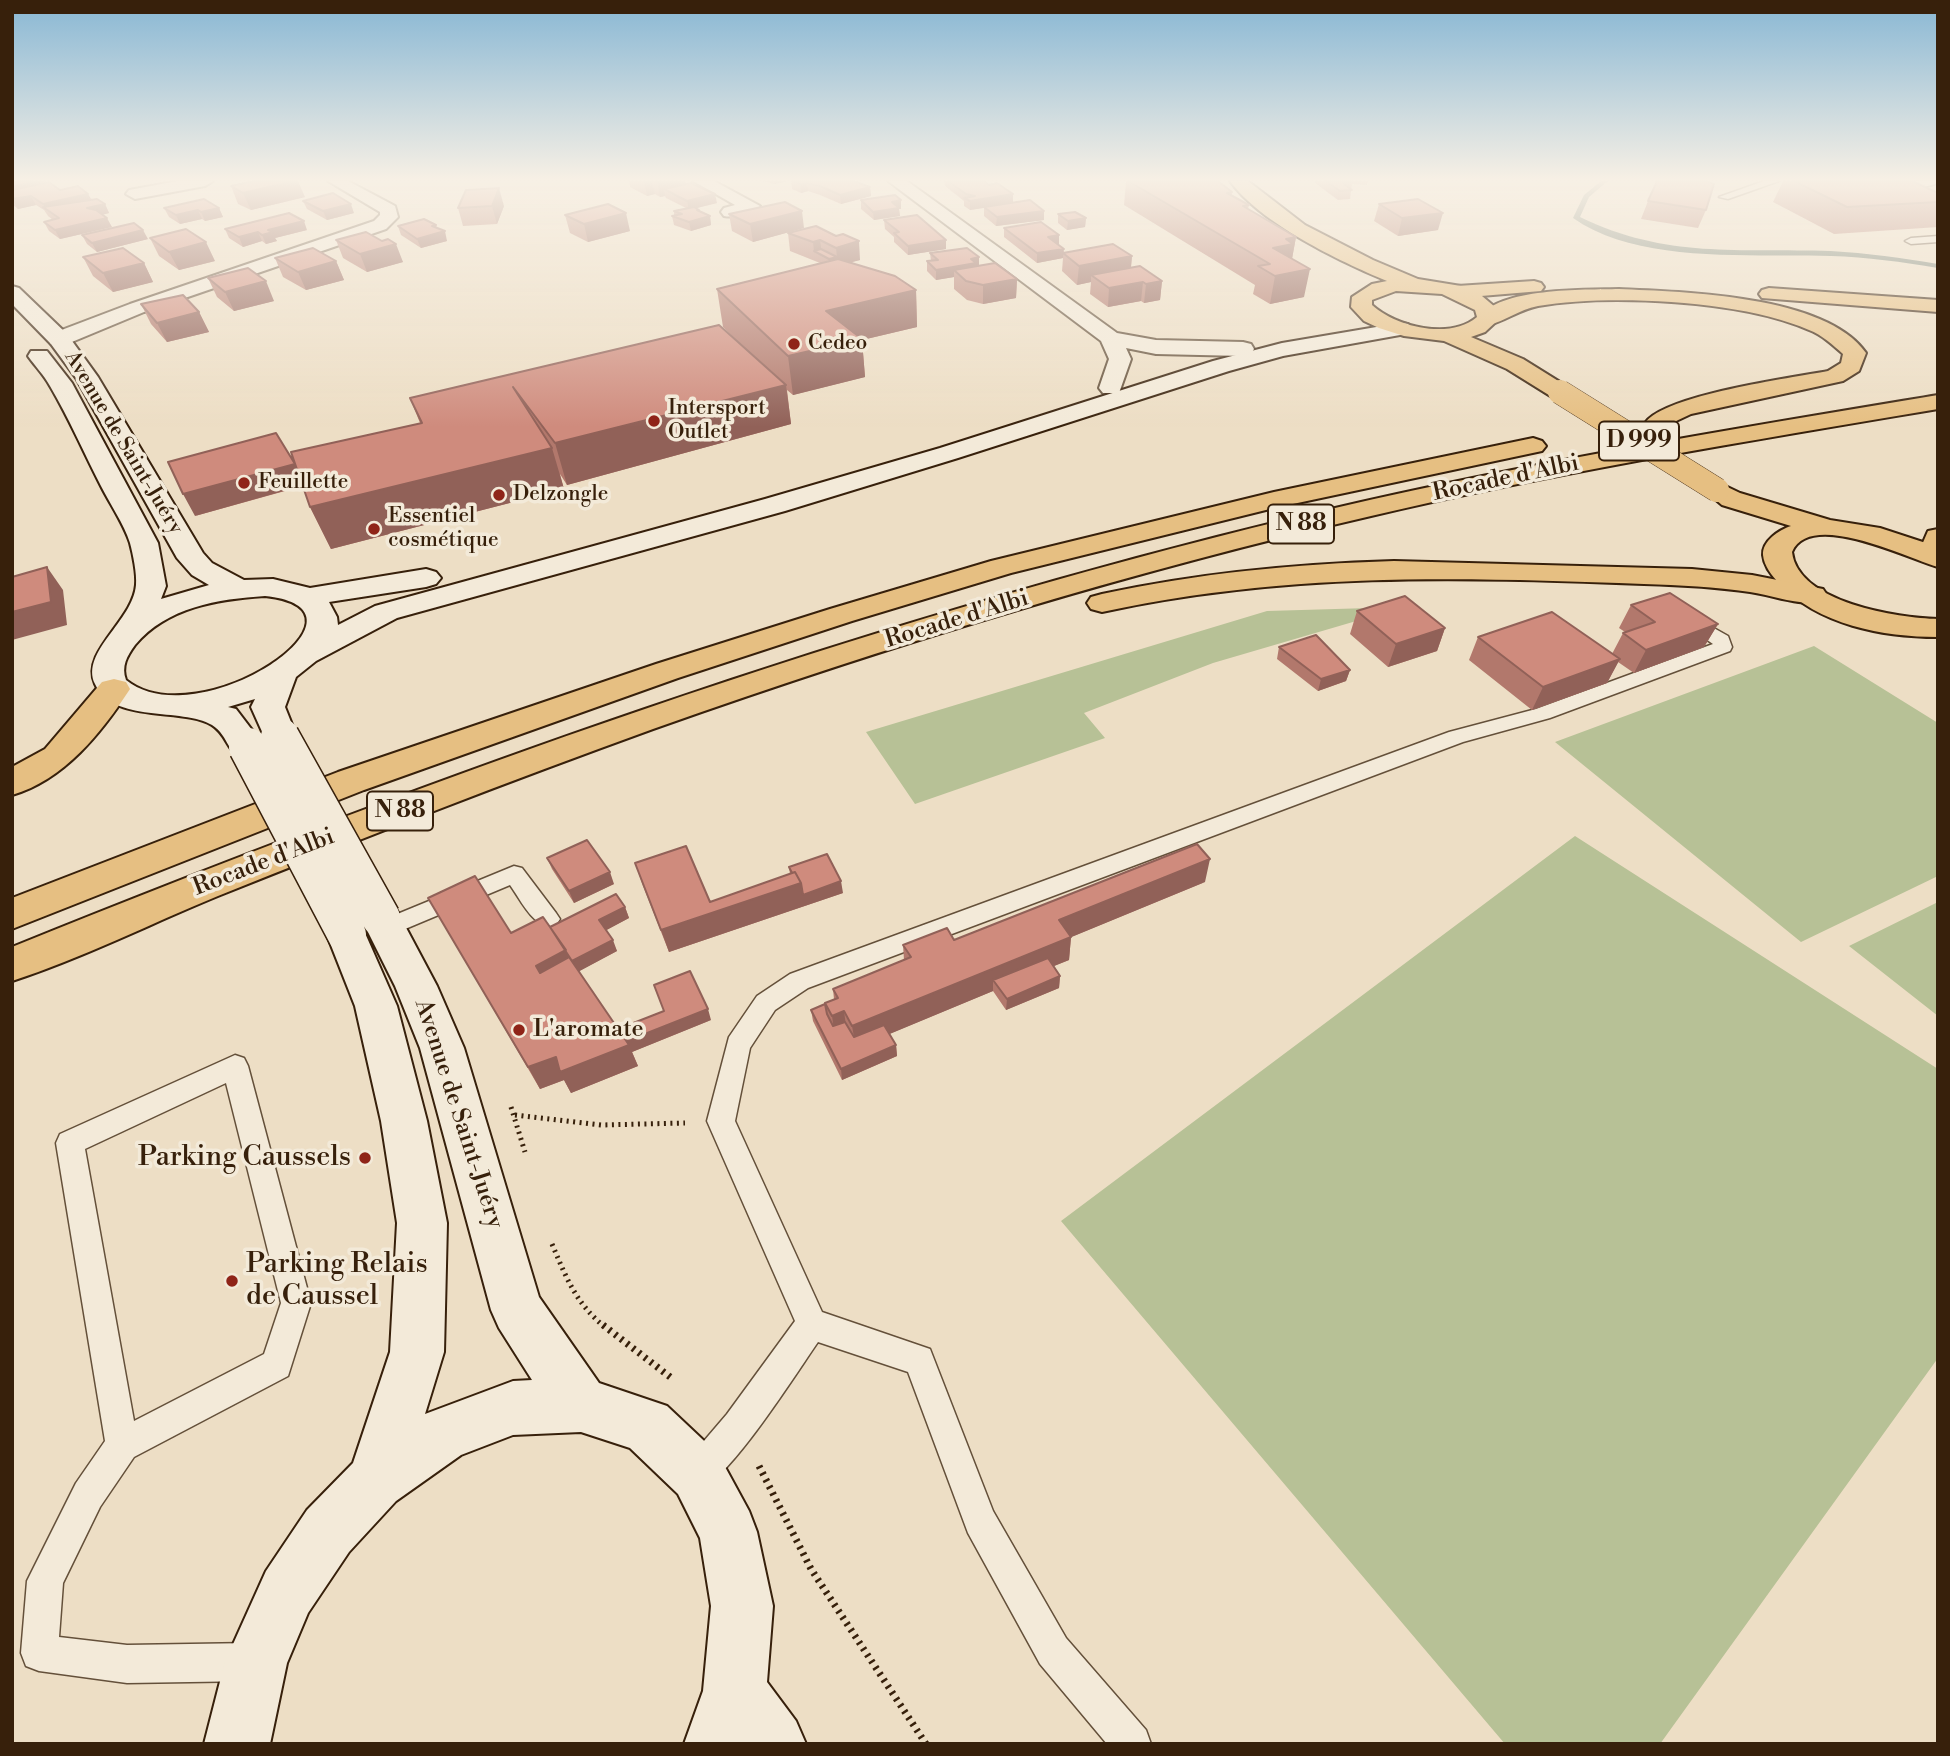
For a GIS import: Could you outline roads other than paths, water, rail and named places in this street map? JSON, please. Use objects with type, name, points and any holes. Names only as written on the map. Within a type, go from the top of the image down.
[{"type":"main road","points":[[59,339],[270,263]]},
{"type":"main road","points":[[1008,263],[1110,338],[1156,347],[1243,349]]},
{"type":"main road","points":[[1344,263],[1356,275],[1364,297],[1366,313],[1400,329]]},
{"type":"main road","points":[[1363,263],[1415,285],[1457,292],[1546,286],[1670,287],[1938,306]]},
{"type":"main road","points":[[308,597],[495,565],[620,534],[890,458],[1111,388],[1331,323],[1352,313],[1364,297],[1379,288],[1415,285]]},
{"type":"main road","name":"Avenue de Saint-Juéry","points":[[12,292],[59,339],[88,377],[191,558],[202,569],[237,588]]},
{"type":"main road","points":[[1457,292],[1485,307],[1486,322]]},
{"type":"main road","points":[[177,706],[231,696],[386,612],[775,505],[949,453],[1221,366],[1282,350],[1400,329],[1462,333],[1509,307],[1564,297],[1742,304],[1781,312],[1815,324],[1841,340],[1855,353],[1851,366],[1835,376],[1683,408],[1657,424]]},
{"type":"main road","points":[[41,320],[137,309]]},
{"type":"main road","name":"D 999","points":[[1486,322],[1515,364]]},
{"type":"main road","name":"Avenue de Saint-Juéry","points":[[12,326],[61,383],[144,543],[151,586],[135,627]]},
{"type":"main road","name":"D 999","points":[[1446,334],[1515,364],[1724,495],[1828,528]]},
{"type":"main road","points":[[1110,338],[1120,359],[1111,388]]},
{"type":"main road","name":"Rocade d'Albi","points":[[12,914],[351,781],[667,671],[1001,568],[1274,500],[1438,464],[1847,392]]},
{"type":"main road","name":"Rocade d'Albi","points":[[12,965],[121,918],[680,708],[939,624],[1295,526],[1530,473],[1938,402]]},
{"type":"main road","points":[[1724,495],[1780,546]]},
{"type":"main road","points":[[1936,550],[1879,535],[1828,528],[1793,534],[1777,551],[1780,566],[1792,581],[1812,595],[1837,609],[1898,626],[1938,645]]},
{"type":"main road","points":[[680,708],[769,701],[1058,614],[1129,596],[1210,582],[1284,574],[1394,568],[1724,578],[1812,595]]},
{"type":"main road","points":[[264,742],[268,706],[293,664],[318,638],[323,622],[319,608],[308,597],[289,590],[265,587],[237,588],[200,596],[166,609],[135,627],[118,643],[108,660],[107,676],[114,690],[129,699],[151,705],[177,706],[224,717],[264,742],[371,927],[376,1006],[404,1121],[422,1223],[417,1352],[376,1481]]},
{"type":"main road","points":[[1898,626],[1938,628]]},
{"type":"main road","points":[[12,783],[57,757],[114,690]]},
{"type":"main road","name":"Avenue de Saint-Juéry","points":[[371,927],[416,986],[442,1048],[517,1310],[581,1405]]},
{"type":"main road","points":[[237,1744],[256,1662],[294,1582],[328,1531],[376,1481],[443,1434],[455,1429],[513,1408],[581,1405],[647,1426],[698,1474],[728,1532],[742,1606],[726,1717],[773,1744]]},
{"type":"lane","points":[[1132,1744],[1053,1651],[980,1521],[919,1360],[812,1324],[721,1121],[738,1045],[765,1003],[800,981],[1456,737],[1543,714],[1723,647],[1722,640],[1671,608]]},
{"type":"lane","points":[[371,927],[514,874],[548,919]]},
{"type":"lane","points":[[122,1446],[70,1143],[235,1066],[296,1303],[277,1365],[122,1446],[88,1495],[46,1581],[39,1653],[127,1664],[256,1662]]},
{"type":"lane","points":[[698,1474],[739,1426],[812,1324]]},
{"type":"waterway","points":[[1920,263],[1938,266]]},
{"type":"place","name":"Cedeo","points":[[794,344]]},
{"type":"place","name":"Intersport Outlet","points":[[654,421]]},
{"type":"place","name":"Feuillette","points":[[244,483]]},
{"type":"place","name":"Delzongle","points":[[499,495]]},
{"type":"place","name":"Essentiel cosmétique","points":[[374,529]]},
{"type":"place","name":"L'aromate","points":[[519,1030]]},
{"type":"place","name":"Parking Caussels","points":[[365,1158]]},
{"type":"place","name":"Parking Relais de Caussel","points":[[232,1281]]}]
